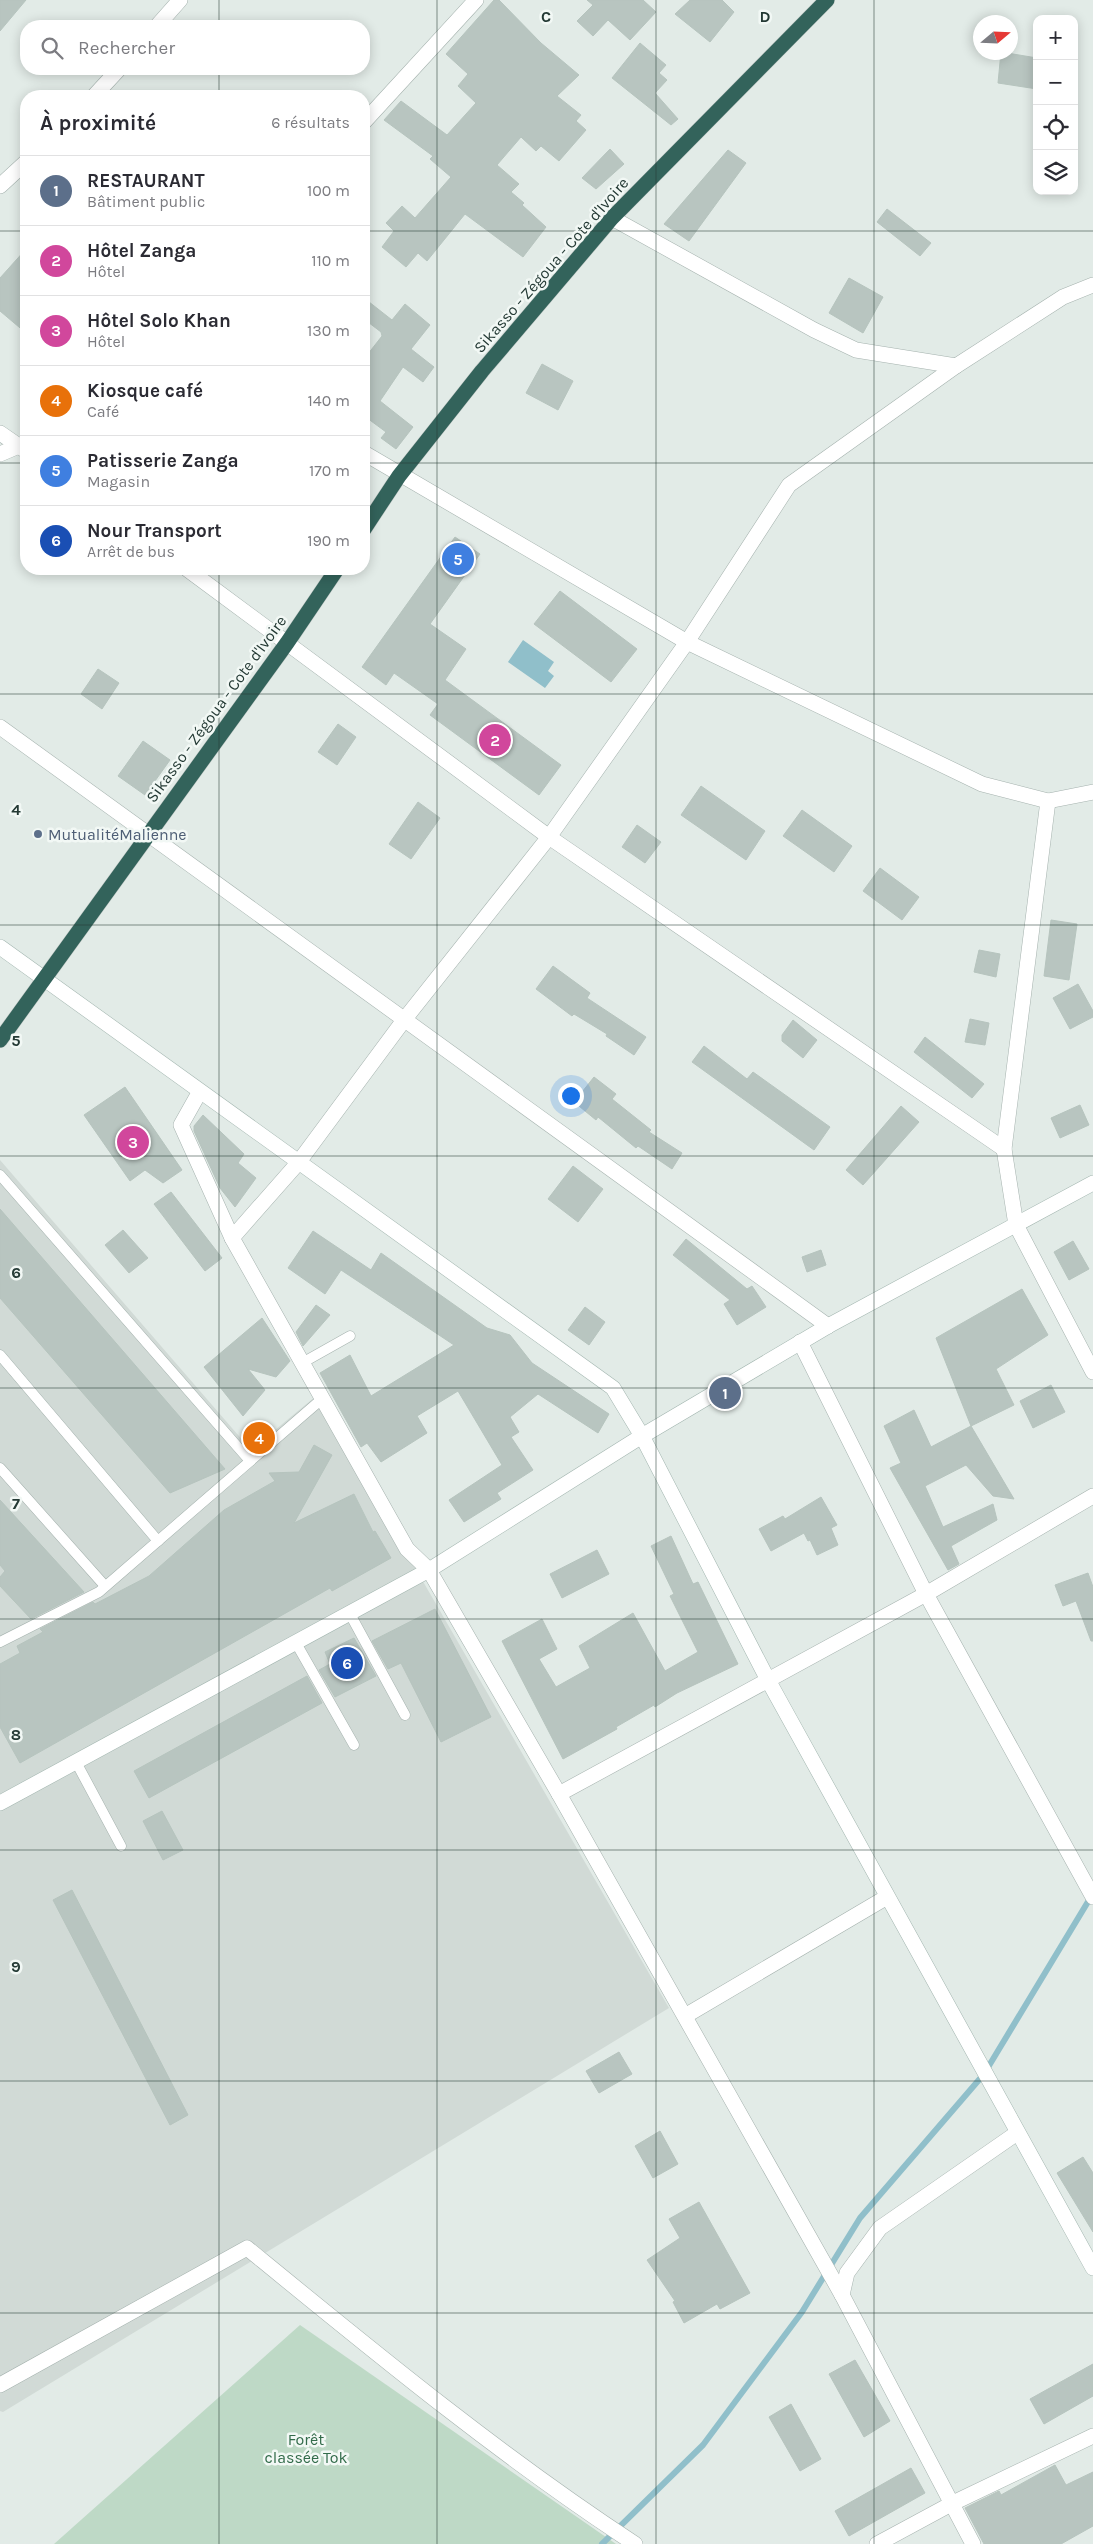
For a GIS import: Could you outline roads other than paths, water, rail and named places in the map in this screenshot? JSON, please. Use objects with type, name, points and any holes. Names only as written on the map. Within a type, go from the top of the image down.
[{"type":"highway","name":"Sikasso - Zégoua - Cote d'Ivoire","points":[[370,520],[400,476],[482,371],[612,218],[827,0]]},
{"type":"highway","name":"Sikasso - Zégoua - Cote d'Ivoire","points":[[0,1040],[147,834],[287,643],[333,575]]},
{"type":"street","points":[[162,20],[180,0]]},
{"type":"street","points":[[370,115],[476,0]]},
{"type":"street","points":[[100,90],[113,75]]},
{"type":"street","points":[[0,186],[20,168]]},
{"type":"street","points":[[612,218],[814,330],[856,350],[956,366]]},
{"type":"street","points":[[232,1238],[298,1163],[404,1020],[549,837],[687,642],[789,485],[956,366],[1063,297],[1093,285]]},
{"type":"street","points":[[0,433],[20,445]]},
{"type":"street","points":[[0,454],[20,448]]},
{"type":"street","points":[[370,457],[687,642],[982,784],[1048,801],[1093,792]]},
{"type":"street","points":[[195,575],[549,837],[1004,1150]]},
{"type":"street","points":[[0,727],[828,1326]]},
{"type":"street","points":[[1048,801],[1004,1150],[1016,1225],[1093,1372]]},
{"type":"street","points":[[0,947],[199,1093],[613,1388],[642,1436],[768,1680],[993,2091],[1093,2268]]},
{"type":"street","points":[[199,1093],[181,1125],[232,1238],[407,1548],[429,1570],[685,2016],[842,2295],[973,2544]]},
{"type":"street","points":[[0,1803],[429,1570],[642,1436],[800,1342],[1093,1183]]},
{"type":"street","points":[[800,1342],[926,1594],[1093,1898]]},
{"type":"street","points":[[559,1794],[926,1594],[1093,1496]]},
{"type":"street","points":[[685,2016],[887,1897]]},
{"type":"street","points":[[842,2295],[848,2273],[880,2228],[1017,2133]]},
{"type":"street","points":[[0,2385],[247,2248],[365,2345],[554,2490],[635,2544]]},
{"type":"street","points":[[877,2544],[953,2503],[1093,2436]]},
{"type":"lane","points":[[0,1175],[250,1461]]},
{"type":"lane","points":[[302,1363],[350,1336]]},
{"type":"lane","points":[[0,1355],[158,1540]]},
{"type":"lane","points":[[0,1642],[105,1586],[323,1398]]},
{"type":"lane","points":[[0,1468],[105,1586]]},
{"type":"lane","points":[[350,1614],[405,1715]]},
{"type":"lane","points":[[296,1642],[354,1745]]},
{"type":"lane","points":[[76,1762],[121,1846]]},
{"type":"water","points":[[523,640],[554,662],[548,671],[554,676],[545,688],[508,662]]},
{"type":"waterway","points":[[602,2544],[703,2445],[802,2312],[860,2218],[984,2074],[1092,1895]]},
{"type":"place","name":"Patisserie Zanga","points":[[458,559]]},
{"type":"place","name":"Hôtel Zanga","points":[[495,740]]},
{"type":"place","name":"MutualitéMalienne","points":[[38,834]]},
{"type":"place","name":"Hôtel Solo Khan","points":[[133,1142]]},
{"type":"place","name":"RESTAURANT","points":[[725,1393]]},
{"type":"place","name":"Kiosque café","points":[[259,1438]]},
{"type":"place","name":"Nour Transport","points":[[347,1663]]},
{"type":"park label","name":"Forêt classée Tok","points":[[306,2448]]}]
